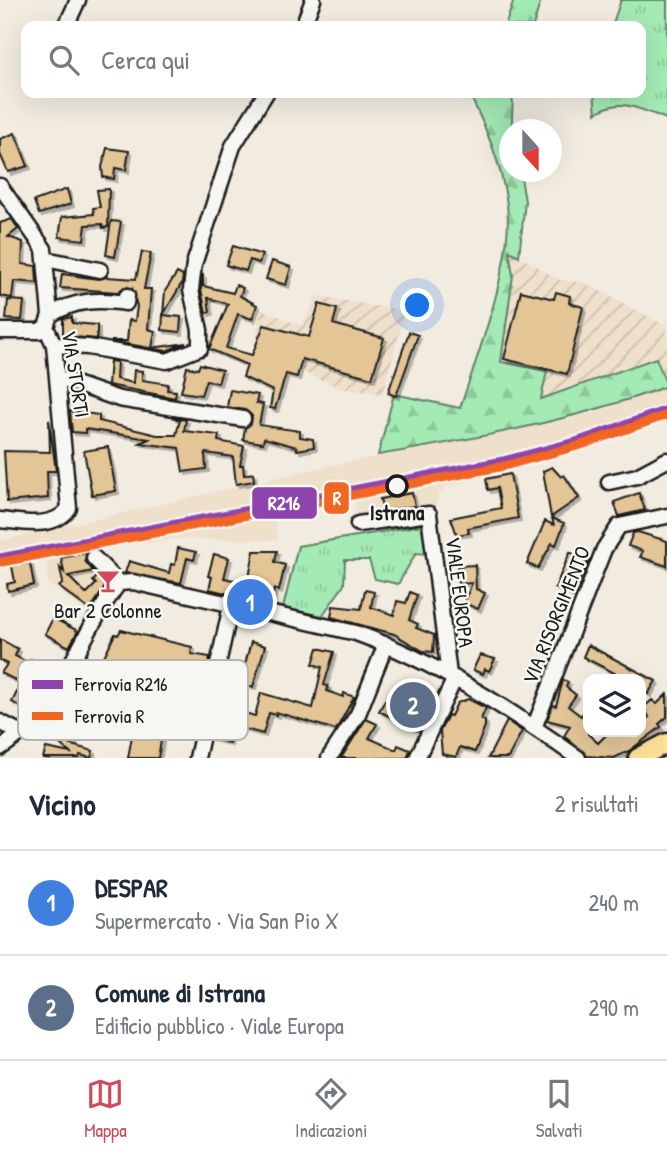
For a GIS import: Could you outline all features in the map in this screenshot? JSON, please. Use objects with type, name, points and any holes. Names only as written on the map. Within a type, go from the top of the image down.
[{"type":"street","points":[[68,21],[78,0]]},
{"type":"street","points":[[305,21],[313,0]]},
{"type":"street","points":[[54,345],[88,347],[167,361],[200,348],[200,330],[191,290],[194,264],[233,146],[262,98]]},
{"type":"street","name":"VIA STORTI","points":[[0,186],[44,249],[48,321],[58,378],[69,508],[59,519],[34,524],[0,520]]},
{"type":"street","points":[[45,259],[100,270]]},
{"type":"street","points":[[0,331],[39,331],[66,305],[99,299],[126,303],[127,296]]},
{"type":"street","points":[[58,378],[119,399],[243,419]]},
{"type":"street","points":[[610,482],[636,476],[667,460]]},
{"type":"street","name":"VIALE EUROPA","points":[[358,524],[429,513],[452,677],[417,758]]},
{"type":"street","name":"VIA RISORGIMENTO","points":[[534,728],[604,549],[619,526],[667,516]]},
{"type":"street","points":[[94,558],[119,583],[133,582],[356,634],[386,644],[452,677],[578,758]]},
{"type":"street","points":[[74,660],[119,583]]},
{"type":"street","points":[[219,660],[231,606]]},
{"type":"street","points":[[329,758],[359,714],[386,644]]},
{"type":"street","points":[[0,722],[18,731]]},
{"type":"street","points":[[0,748],[18,733]]},
{"type":"street","points":[[197,758],[201,740]]},
{"type":"shaded area","points":[[509,250],[560,280],[586,283],[664,325],[667,320],[667,386],[656,358],[540,399],[501,362],[513,275]]},
{"type":"shaded area","points":[[317,296],[405,311],[383,394],[339,388],[296,369],[273,340],[256,337],[261,309],[302,326]]},
{"type":"shaded area","points":[[667,386],[667,416],[567,455],[446,487],[439,494],[435,506],[358,521],[354,500],[274,515],[278,540],[174,539],[102,550],[86,547],[114,584],[91,614],[48,584],[46,553],[0,561],[0,541],[328,466],[537,426],[609,408]]},
{"type":"green space","points":[[514,0],[541,0],[535,21],[507,21]]},
{"type":"green space","points":[[621,0],[667,0],[667,119],[623,105],[614,105],[596,113],[594,98],[646,98],[646,21],[614,21]]},
{"type":"green space","points":[[471,98],[513,98],[512,119],[499,119],[499,170]]},
{"type":"green space","points":[[503,182],[522,182],[525,201],[519,256],[509,251],[513,275],[501,362],[547,371],[541,399],[656,358],[667,386],[560,419],[378,455],[394,394],[460,408],[485,335],[500,279],[508,227]]},
{"type":"green space","points":[[422,525],[426,554],[416,553],[398,584],[375,579],[369,560],[345,560],[344,585],[322,616],[283,608],[298,546]]},
{"type":"building","points":[[15,133],[28,166],[8,172],[0,154],[0,139]]},
{"type":"building","points":[[107,148],[129,151],[126,170],[115,168],[114,179],[103,177],[102,167]]},
{"type":"building","points":[[67,189],[71,204],[39,214],[34,201]]},
{"type":"building","points":[[109,189],[108,227],[103,228],[102,224],[86,225],[84,240],[59,237],[62,217],[94,214],[93,208],[100,207],[97,190]]},
{"type":"building","points":[[12,219],[18,229],[8,237],[23,242],[22,264],[36,266],[37,283],[14,281],[12,298],[0,296],[0,223]]},
{"type":"building","points":[[111,221],[121,222],[115,257],[106,255]]},
{"type":"building","points":[[233,246],[262,255],[259,263],[250,260],[246,271],[226,265]]},
{"type":"building","points":[[142,252],[151,253],[144,289],[151,289],[148,329],[155,331],[152,348],[186,343],[166,351],[111,341],[127,341],[129,320],[135,321],[137,306],[132,288],[124,287],[118,292],[60,288],[62,274],[98,279],[136,279]]},
{"type":"building","points":[[272,261],[291,267],[286,285],[266,279]]},
{"type":"building","points":[[177,273],[183,276],[182,283],[163,315],[165,291]]},
{"type":"building","points":[[203,274],[203,286],[233,293],[236,285],[243,288],[240,296],[257,305],[252,319],[238,314],[226,348],[252,355],[264,325],[309,337],[319,304],[337,309],[333,324],[384,338],[372,378],[302,359],[297,377],[286,374],[275,409],[270,408],[273,391],[243,377],[247,365],[209,349],[228,304],[208,298],[210,312],[206,313],[201,289]]},
{"type":"building","points":[[521,291],[554,299],[556,292],[570,296],[569,303],[583,307],[567,374],[504,359]]},
{"type":"building","points":[[8,300],[24,301],[22,320],[6,319]]},
{"type":"building","points":[[163,315],[181,317],[180,332],[162,330]]},
{"type":"building","points":[[72,317],[72,323],[97,325],[97,339],[63,336],[63,319]]},
{"type":"building","points":[[409,332],[418,335],[396,396],[388,393]]},
{"type":"building","points":[[110,361],[117,362],[116,379],[133,383],[134,370],[142,371],[142,380],[168,384],[167,390],[176,391],[175,398],[108,385]]},
{"type":"building","points":[[200,364],[222,370],[218,383],[206,380],[201,395],[181,392],[187,367],[198,369]]},
{"type":"building","points":[[230,390],[258,395],[256,403],[263,404],[259,425],[300,431],[300,437],[313,439],[314,447],[297,450],[297,447],[264,438],[263,443],[243,440],[245,428],[251,424],[252,416],[245,410],[227,407]]},
{"type":"building","points":[[70,411],[99,415],[99,421],[157,435],[176,435],[180,420],[172,417],[186,420],[184,431],[219,435],[218,441],[244,446],[240,465],[243,465],[244,475],[253,473],[254,481],[236,484],[233,457],[205,453],[206,469],[183,472],[179,448],[140,443],[149,439],[85,429],[85,433],[72,432]]},
{"type":"building","points":[[49,420],[56,471],[47,471],[48,498],[7,502],[4,451],[50,452]]},
{"type":"building","points":[[108,447],[116,491],[92,495],[84,451]]},
{"type":"building","points":[[552,467],[561,477],[564,475],[579,498],[551,517],[543,471]]},
{"type":"building","points":[[510,474],[518,518],[468,528],[469,533],[457,535],[451,518],[501,508],[497,488],[488,490],[486,479]]},
{"type":"building","points":[[412,493],[415,506],[383,511],[380,499]]},
{"type":"building","points":[[639,493],[645,510],[619,516],[614,502]]},
{"type":"building","points":[[552,518],[564,523],[556,545],[552,543],[538,568],[527,564],[545,521],[554,525]]},
{"type":"building","points":[[638,532],[667,541],[667,566],[640,557],[643,551],[628,546],[633,533]]},
{"type":"building","points":[[178,548],[196,552],[194,560],[187,558],[181,583],[125,573],[129,561],[169,573],[171,564],[175,565]]},
{"type":"building","points":[[254,551],[277,551],[275,562],[285,565],[279,591],[274,589],[271,604],[209,589],[212,577],[208,576],[214,554],[229,558],[224,578],[248,583]]},
{"type":"building","points":[[570,552],[588,563],[573,596],[555,588]]},
{"type":"building","points":[[86,553],[85,561],[93,571],[68,576],[86,594],[96,584],[93,581],[98,576],[107,584],[90,610],[59,587],[63,583],[60,568],[64,572],[61,558]]},
{"type":"building","points":[[30,563],[34,585],[8,591],[7,584],[15,582],[12,566]]},
{"type":"building","points":[[475,565],[476,589],[485,593],[478,609],[464,603],[472,583],[458,584],[457,566]]},
{"type":"building","points":[[365,590],[374,592],[371,607],[394,615],[397,601],[406,603],[410,592],[417,595],[409,620],[418,624],[416,628],[434,635],[433,652],[423,651],[394,634],[331,617],[333,606],[361,609]]},
{"type":"building","points":[[53,618],[78,631],[69,647],[45,634]]},
{"type":"building","points":[[121,630],[192,647],[191,654],[210,657],[209,660],[102,660],[115,634],[118,635]]},
{"type":"building","points":[[0,639],[18,649],[15,656],[23,660],[18,660],[18,682],[1,673],[7,664],[0,660]]},
{"type":"building","points":[[251,642],[265,646],[253,687],[248,685],[246,660]]},
{"type":"building","points":[[588,645],[643,674],[616,674],[583,657]]},
{"type":"building","points":[[318,648],[334,652],[324,685],[328,686],[327,691],[343,697],[344,693],[354,697],[336,730],[276,712],[276,715],[269,713],[263,734],[248,730],[248,714],[255,716],[261,693],[313,708],[322,667],[313,664]]},
{"type":"building","points":[[480,655],[495,659],[489,671],[485,669],[483,674],[473,670]]},
{"type":"building","points":[[646,676],[656,681],[648,694],[646,693]]},
{"type":"building","points":[[563,680],[568,682],[566,687],[576,695],[568,706],[581,716],[583,713],[583,737],[591,737],[598,743],[604,737],[646,737],[646,720],[649,717],[646,705],[652,700],[657,704],[667,694],[667,717],[659,724],[661,727],[629,751],[614,758],[587,756],[564,736],[570,726],[547,720],[553,705],[556,706]]},
{"type":"building","points":[[18,690],[18,705],[12,702]]},
{"type":"building","points":[[468,699],[486,708],[481,719],[485,721],[485,726],[475,752],[460,747],[456,757],[442,754],[440,731],[457,703]]},
{"type":"building","points":[[385,700],[401,707],[403,702],[424,712],[422,716],[425,718],[419,731],[379,711]]},
{"type":"building","points":[[366,719],[377,724],[369,738],[396,750],[398,745],[410,750],[407,758],[341,758]]},
{"type":"building","points":[[507,721],[522,731],[508,758],[488,758]]},
{"type":"building","points":[[55,740],[75,740],[71,745],[93,751],[91,758],[80,755],[79,758],[43,758],[46,748],[70,753]]},
{"type":"building","points":[[131,740],[161,740],[158,758],[128,758]]},
{"type":"rail line","name":"R216","points":[[0,558],[503,461],[579,441],[667,410]]},
{"type":"rail line","name":"R","points":[[2,562],[504,466],[581,445],[667,415]]},
{"type":"place","name":"Istrana","points":[[397,486]]},
{"type":"place","name":"Bar 2 Colonne","points":[[108,581]]},
{"type":"place","name":"DESPAR","points":[[250,602]]},
{"type":"place","name":"Comune di Istrana","points":[[413,705]]}]
